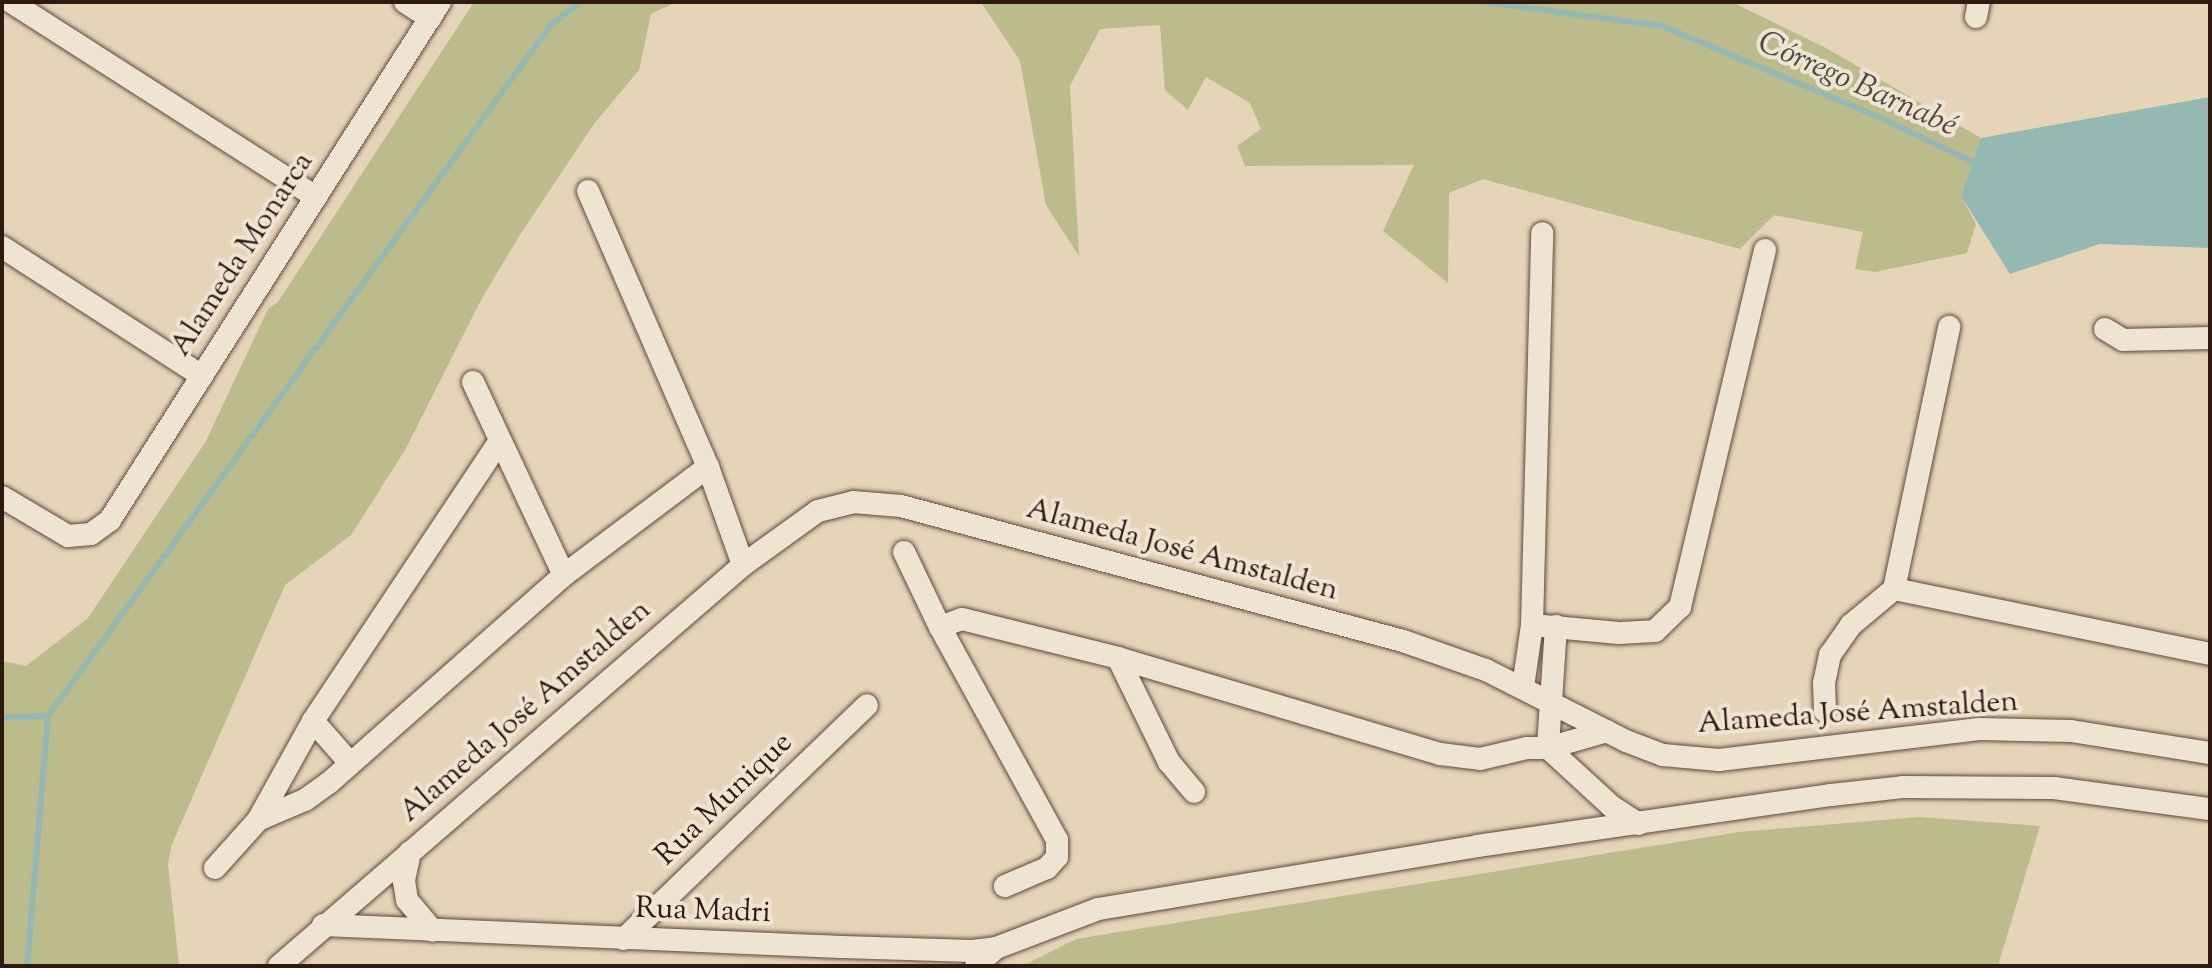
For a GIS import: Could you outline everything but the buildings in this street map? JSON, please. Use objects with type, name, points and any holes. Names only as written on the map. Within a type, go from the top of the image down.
[{"type":"street","points":[[11,2],[316,197]]},
{"type":"street","points":[[405,2],[435,10]]},
{"type":"street","name":"Alameda Monarca","points":[[2,497],[68,536],[91,534],[110,520],[435,10]]},
{"type":"street","points":[[588,191],[708,467],[743,565]]},
{"type":"street","points":[[1523,687],[1532,625],[1542,233]]},
{"type":"street","points":[[2,247],[202,376]]},
{"type":"street","points":[[1532,625],[1619,633],[1655,631],[1680,607],[1765,250]]},
{"type":"street","points":[[1825,711],[1824,683],[1830,655],[1851,625],[1894,589],[1949,327]]},
{"type":"street","points":[[2105,329],[2123,340],[2210,338]]},
{"type":"street","points":[[473,382],[564,575]]},
{"type":"street","points":[[215,868],[258,820],[313,721],[499,442]]},
{"type":"street","points":[[258,820],[305,800],[564,575],[708,467]]},
{"type":"street","name":"Alameda José Amstalden","points":[[279,966],[743,565],[818,511],[853,502],[901,506],[1403,641],[1486,670],[1607,731],[1663,755],[1719,760],[1979,729],[2071,731],[2210,753]]},
{"type":"street","points":[[904,552],[940,627],[1057,840],[1057,857],[1047,868],[1005,886]]},
{"type":"street","points":[[1894,589],[2210,654]]},
{"type":"street","points":[[940,627],[962,619],[1118,658],[1440,754],[1480,759],[1527,748],[1548,748],[1607,731]]},
{"type":"street","points":[[1556,626],[1548,700],[1548,748],[1611,806],[1639,824]]},
{"type":"street","points":[[1118,658],[1169,762],[1194,792]]},
{"type":"street","name":"Rua Munique","points":[[624,939],[867,705]]},
{"type":"street","points":[[313,721],[350,763]]},
{"type":"street","points":[[936,966],[974,958],[1098,909],[1477,846],[1903,787],[2054,788],[2210,809]]},
{"type":"street","points":[[410,852],[404,881],[407,900],[433,931]]},
{"type":"street","name":"Rua Madri","points":[[323,925],[842,947],[974,958]]},
{"type":"street","points":[[842,947],[871,966]]},
{"type":"green space","points":[[474,2],[676,2],[651,14],[639,70],[594,124],[518,238],[481,300],[405,450],[351,535],[285,585],[172,844],[168,864],[179,966],[2,966],[2,946],[5,943],[2,941],[2,661],[26,666],[88,618],[206,441],[268,309],[278,302]]},
{"type":"green space","points":[[976,2],[1732,2],[1826,48],[1981,138],[1961,196],[1976,224],[1967,253],[1875,272],[1855,269],[1863,232],[1774,215],[1740,249],[1483,179],[1449,193],[1448,283],[1383,231],[1414,165],[1245,166],[1237,146],[1261,129],[1250,103],[1206,77],[1188,110],[1165,90],[1160,25],[1100,29],[1070,86],[1079,256],[1046,205],[1020,61],[982,4]]},
{"type":"green space","points":[[1919,817],[2040,826],[1998,966],[1022,966],[1076,939],[1739,832]]},
{"type":"water","points":[[2210,97],[2210,248],[2100,244],[2010,274],[1961,196],[1981,138]]},
{"type":"waterway","points":[[2,717],[48,716],[551,25],[580,2]]},
{"type":"waterway","name":"Córrego Barnabé","points":[[1483,2],[1662,26],[1890,122],[1977,164]]},
{"type":"waterway","points":[[27,966],[48,716]]}]
